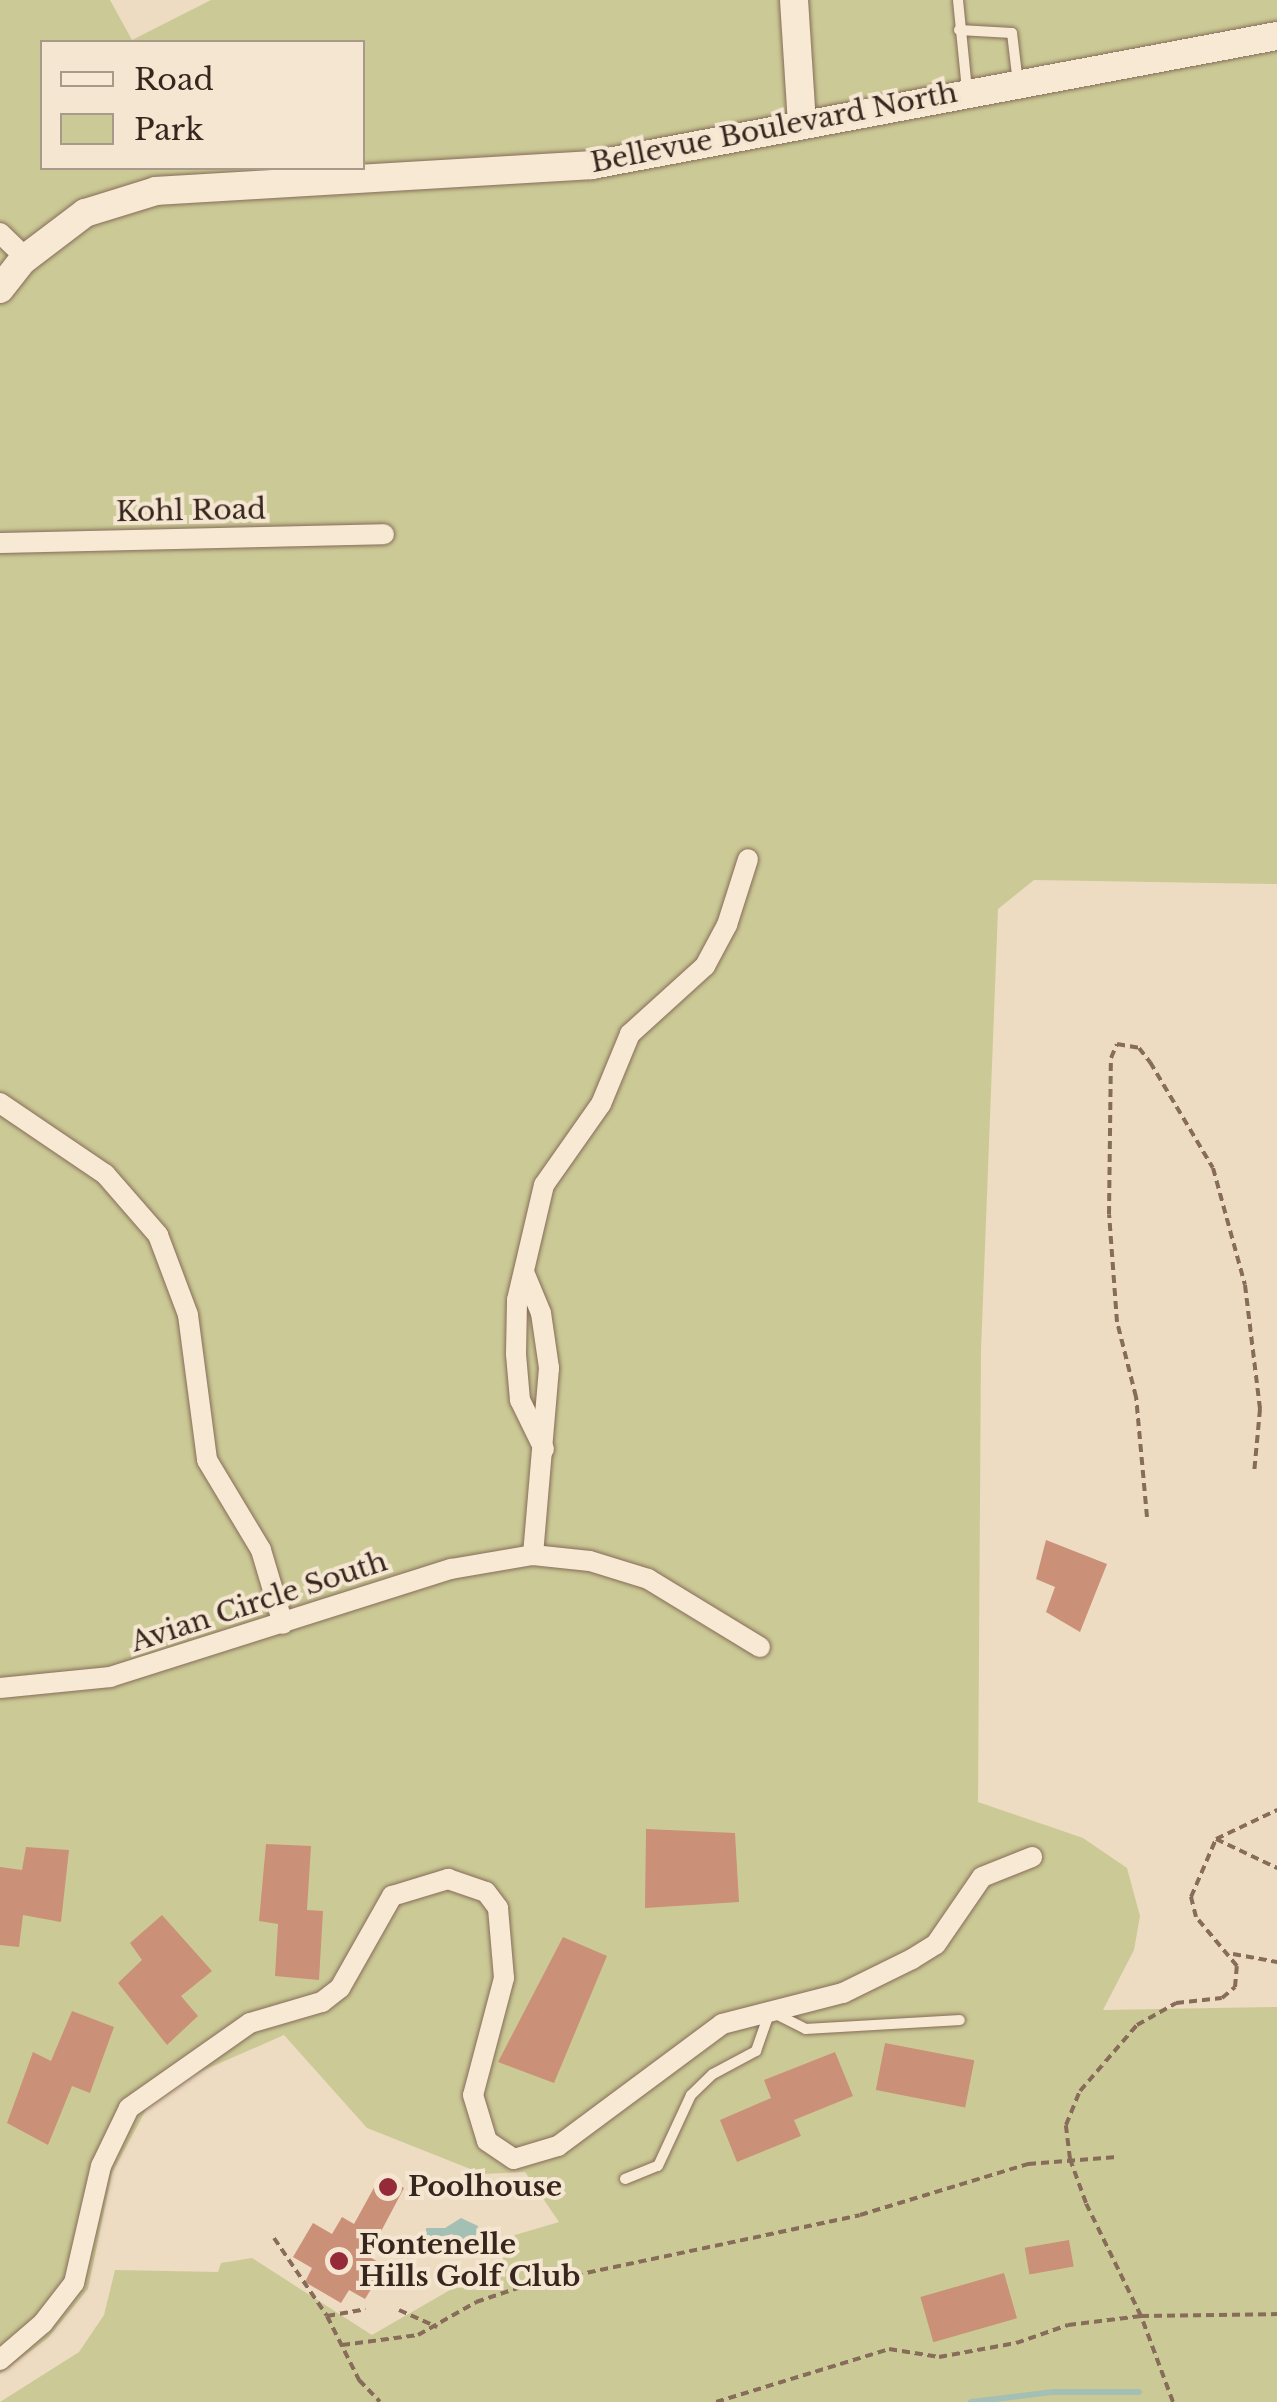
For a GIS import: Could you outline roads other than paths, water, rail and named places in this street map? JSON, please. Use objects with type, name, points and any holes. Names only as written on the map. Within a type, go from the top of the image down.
[{"type":"main road","points":[[794,0],[802,124]]},
{"type":"main road","name":"Bellevue Boulevard North","points":[[0,288],[26,258],[85,214],[156,191],[592,165],[967,91],[1277,36]]},
{"type":"street","points":[[0,233],[26,258]]},
{"type":"street","name":"Kohl Road","points":[[0,543],[384,534]]},
{"type":"street","points":[[544,1449],[517,1379],[522,1268],[544,1185],[600,1104],[630,1034],[704,966],[727,925],[748,859]]},
{"type":"street","points":[[0,1102],[104,1174],[158,1235],[188,1315],[207,1460],[261,1550],[283,1624]]},
{"type":"street","points":[[522,1268],[547,1346],[544,1449],[533,1555]]},
{"type":"street","name":"Avian Circle South","points":[[0,1688],[110,1677],[466,1565],[533,1555],[590,1561],[648,1579],[760,1647]]},
{"type":"street","points":[[0,2360],[44,2322],[74,2283],[101,2166],[129,2108],[250,2023],[331,1995],[356,1966],[382,1906],[420,1883],[470,1882],[498,1908],[504,1978],[472,2096],[478,2121],[500,2155],[534,2158],[614,2108],[695,2038],[843,1992],[912,1960],[943,1936],[982,1877],[1032,1856]]},
{"type":"lane","points":[[958,0],[967,91]]},
{"type":"lane","points":[[959,30],[1012,33],[1018,83]]},
{"type":"lane","points":[[626,2180],[658,2166],[691,2095],[713,2074],[756,2051],[770,2012],[806,2029],[960,2020]]},
{"type":"waterway","points":[[971,2402],[1053,2392],[1139,2392]]},
{"type":"place","name":"Poolhouse","points":[[388,2187]]},
{"type":"place","name":"Fontenelle Hills Golf Club","points":[[339,2261]]}]
